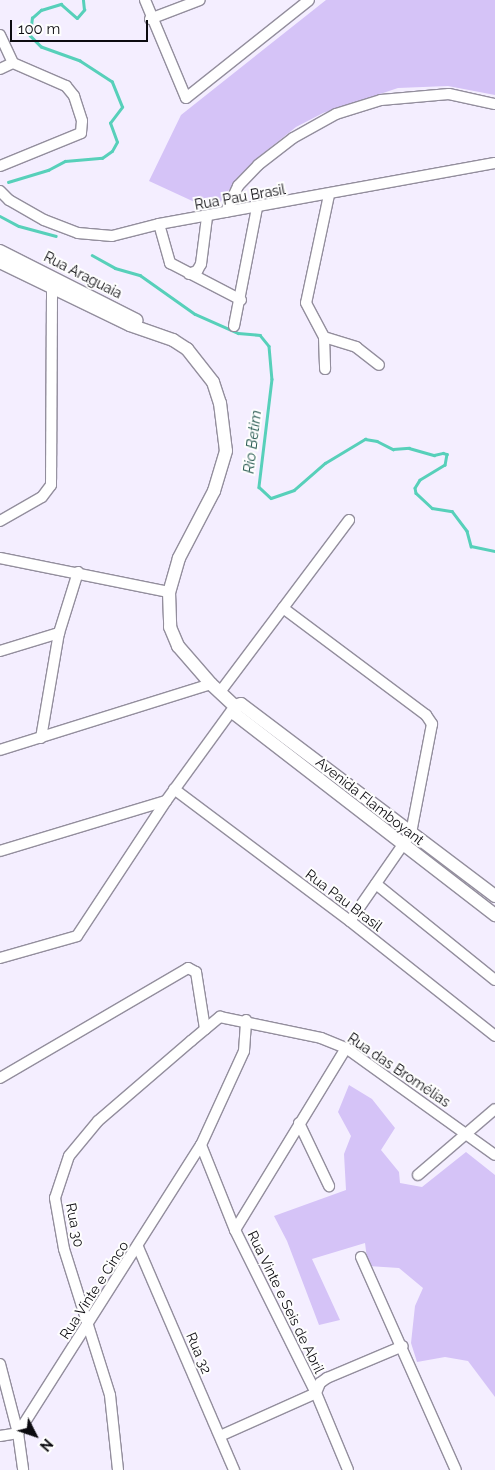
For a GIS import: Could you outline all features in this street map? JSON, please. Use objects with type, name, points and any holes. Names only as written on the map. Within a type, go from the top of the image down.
[{"type":"street","points":[[145,0],[150,19],[186,98],[309,0]]},
{"type":"street","points":[[150,19],[200,0]]},
{"type":"street","points":[[0,35],[13,63],[66,86],[74,96],[82,121],[81,133],[0,166]]},
{"type":"street","points":[[0,69],[13,63]]},
{"type":"street","points":[[226,212],[238,186],[258,165],[293,138],[336,114],[381,100],[450,94],[495,104]]},
{"type":"street","name":"Rua Pau Brasil","points":[[0,191],[32,215],[95,237],[112,236],[159,224],[330,195],[495,163]]},
{"type":"street","points":[[325,369],[324,337],[306,303],[306,294],[330,195]]},
{"type":"street","points":[[234,326],[257,208]]},
{"type":"street","points":[[189,274],[197,271],[201,264],[207,217]]},
{"type":"street","points":[[159,224],[170,263],[240,300]]},
{"type":"street","name":"Rua Araguaia","points":[[0,251],[133,318],[150,330],[187,349],[213,382],[220,403]]},
{"type":"street","name":"Rua Araguaia","points":[[0,262],[52,289],[130,325],[150,330]]},
{"type":"street","points":[[0,521],[48,492],[51,485],[52,289]]},
{"type":"street","points":[[324,337],[356,347],[379,365]]},
{"type":"street","name":"Avenida Flamboyant","points":[[220,403],[226,451],[221,472],[179,558],[169,592],[170,627],[178,646],[215,688],[235,706],[235,714],[403,847],[495,915]]},
{"type":"street","points":[[0,750],[215,688],[282,608],[349,520]]},
{"type":"street","points":[[0,558],[78,572],[169,592]]},
{"type":"street","points":[[41,738],[59,633],[78,572]]},
{"type":"street","points":[[282,608],[430,720],[432,730],[411,833],[350,921]]},
{"type":"street","points":[[0,651],[59,633]]},
{"type":"street","name":"Avenida Flamboyant","points":[[235,706],[241,704],[495,896]]},
{"type":"street","points":[[0,958],[78,936],[174,789],[235,706]]},
{"type":"street","name":"Rua Pau Brasil","points":[[174,789],[350,921],[495,1036]]},
{"type":"street","points":[[0,851],[166,801]]},
{"type":"street","points":[[376,884],[495,980]]},
{"type":"street","points":[[0,1078],[188,968],[196,972],[205,1029]]},
{"type":"street","name":"Rua 30","points":[[118,1470],[110,1395],[90,1322],[64,1249],[55,1198],[69,1156],[98,1121],[220,1017]]},
{"type":"street","name":"Rua das Bromélias","points":[[220,1017],[246,1020],[321,1038],[346,1048],[468,1132],[495,1155]]},
{"type":"street","name":"Rua Vinte e Cinco","points":[[18,1433],[138,1247],[201,1144],[244,1051],[246,1020]]},
{"type":"street","points":[[235,1230],[346,1048]]},
{"type":"street","points":[[418,1175],[495,1109]]},
{"type":"street","points":[[299,1123],[328,1186]]},
{"type":"street","name":"Rua Vinte e Seis de Abril","points":[[201,1144],[235,1230],[316,1393],[348,1470]]},
{"type":"street","name":"Rua 32","points":[[138,1247],[234,1470]]},
{"type":"street","points":[[360,1257],[403,1346],[456,1470]]},
{"type":"street","points":[[220,1436],[316,1393],[320,1383],[328,1378],[403,1346]]},
{"type":"street","points":[[0,1364],[18,1433],[23,1470]]},
{"type":"street","points":[[0,1436],[18,1433]]},
{"type":"shaded area","points":[[326,0],[495,0],[495,95],[448,86],[398,88],[323,113],[296,127],[261,155],[239,176],[214,211],[149,181],[181,115]]},
{"type":"shaded area","points":[[349,1085],[372,1099],[395,1128],[381,1150],[399,1172],[400,1183],[422,1187],[466,1152],[495,1175],[495,1397],[468,1361],[445,1357],[417,1362],[411,1343],[415,1306],[423,1288],[399,1268],[368,1266],[365,1243],[312,1259],[340,1320],[319,1325],[287,1241],[274,1216],[346,1190],[344,1154],[351,1136],[338,1112]]},
{"type":"waterway","name":"Rio Betim","points":[[8,182],[48,170],[65,161],[102,158],[112,151],[117,142],[110,123],[122,107],[112,82],[80,61],[41,47],[30,36],[32,18],[41,10],[61,4],[77,18],[84,10],[83,0]]},
{"type":"waterway","name":"Rio Betim","points":[[0,216],[19,226],[56,236]]},
{"type":"waterway","name":"Rio Betim","points":[[92,255],[115,268],[140,275],[195,314],[238,333],[260,335],[269,346],[272,379],[259,487],[271,498],[294,490],[325,463],[365,439],[377,441],[393,449],[409,448],[434,455],[443,453],[447,454],[445,465],[420,480],[415,488],[416,493],[432,508],[452,511],[467,531],[471,546],[495,551]]}]
